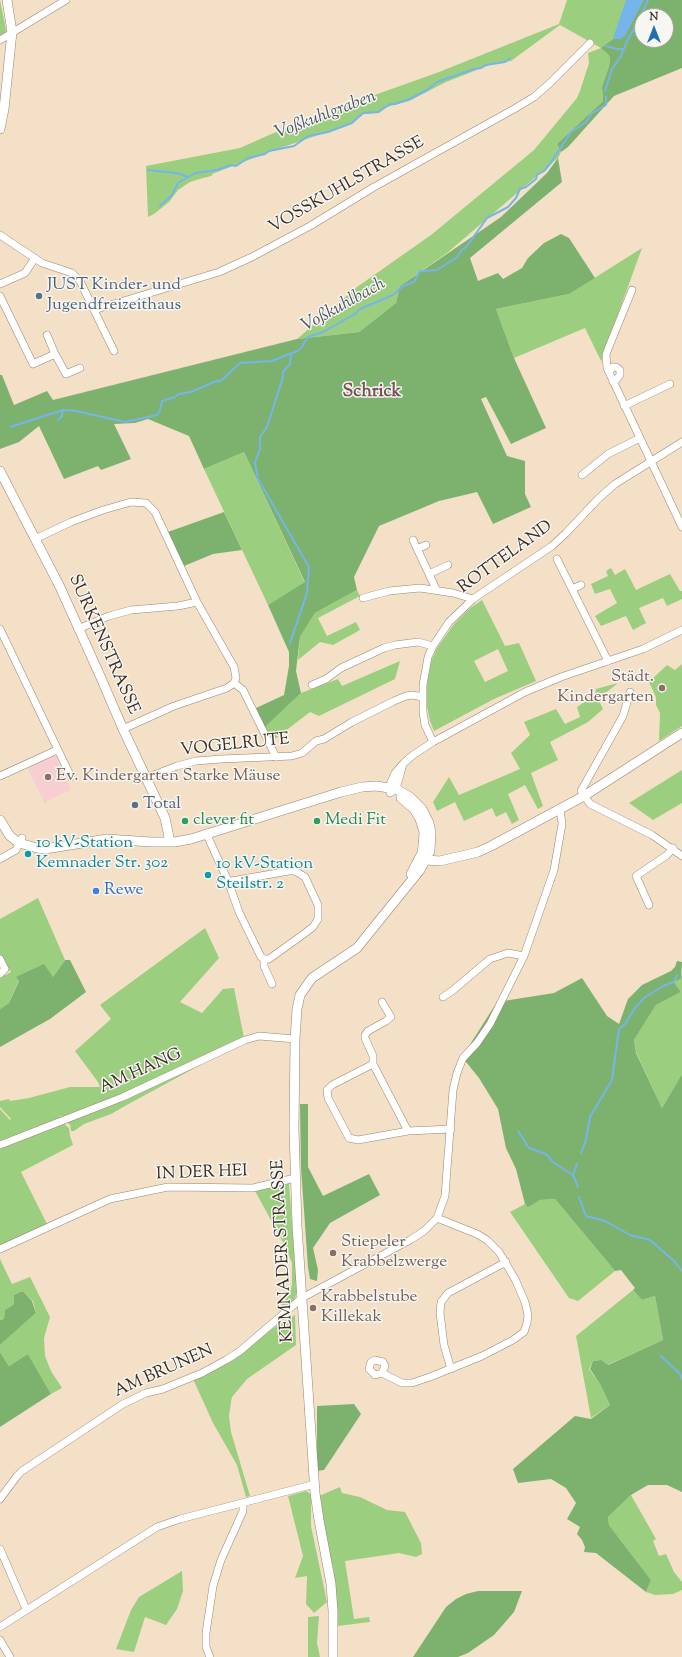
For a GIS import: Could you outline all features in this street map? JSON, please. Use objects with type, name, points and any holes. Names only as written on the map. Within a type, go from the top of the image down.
[{"type":"main road","points":[[0,129],[4,109],[12,32],[7,0]]},
{"type":"main road","name":"SURKENSTRASSE","points":[[0,471],[60,587],[164,818],[169,839]]},
{"type":"main road","points":[[0,817],[28,847],[45,849],[94,838],[151,842],[169,839],[191,839],[206,833],[320,799],[363,792],[392,790],[402,799],[425,814],[431,833],[426,855],[440,861],[478,852],[491,846],[584,796],[682,733]]},
{"type":"main road","points":[[0,820],[10,836],[21,841]]},
{"type":"main road","name":"KEMNADER STRASSE","points":[[332,1657],[333,1611],[331,1584],[318,1520],[295,1178],[295,1039],[298,1000],[308,982],[318,973],[358,948],[406,886],[426,855]]},
{"type":"street","points":[[0,40],[66,0]]},
{"type":"street","name":"VOSSKUHLSTRASSE","points":[[94,310],[219,272],[252,257],[310,226],[374,187],[534,97],[590,42]]},
{"type":"street","points":[[0,235],[42,263],[72,273],[80,281],[114,351]]},
{"type":"street","points":[[0,284],[25,273],[35,258]]},
{"type":"street","points":[[632,290],[606,355],[607,368],[682,527]]},
{"type":"street","points":[[0,296],[33,364],[55,354]]},
{"type":"street","points":[[47,335],[66,374],[80,368]]},
{"type":"street","points":[[609,372],[613,367],[620,370],[620,375],[613,382]]},
{"type":"street","points":[[624,406],[670,384]]},
{"type":"street","points":[[582,475],[608,454],[640,438]]},
{"type":"street","name":"ROTTELAND","points":[[434,742],[425,725],[422,696],[425,670],[433,646],[449,622],[472,599],[552,546],[615,484],[650,460],[682,442]]},
{"type":"street","points":[[35,539],[71,522],[103,510],[131,502],[146,503],[155,512],[197,602],[234,667],[236,678],[234,683],[227,688],[180,704],[123,729]]},
{"type":"street","points":[[413,540],[436,589]]},
{"type":"street","points":[[417,549],[426,545]]},
{"type":"street","points":[[557,559],[608,661]]},
{"type":"street","points":[[429,574],[448,565]]},
{"type":"street","points":[[572,589],[581,585]]},
{"type":"street","points":[[363,598],[405,588],[436,589],[454,592],[472,599]]},
{"type":"street","points":[[78,629],[109,616],[132,610],[178,606],[197,602]]},
{"type":"street","points":[[392,790],[403,764],[413,755],[434,742],[525,692],[561,677],[643,649],[682,630]]},
{"type":"street","points":[[3,631],[57,750],[71,777]]},
{"type":"street","points":[[312,685],[326,679],[341,668],[390,646],[418,642],[433,646]]},
{"type":"street","points":[[234,683],[242,690],[276,757]]},
{"type":"street","points":[[630,692],[618,725],[582,788],[584,796],[590,804],[635,825],[673,848],[682,856]]},
{"type":"street","name":"VOGELRUTE","points":[[146,778],[177,766],[196,762],[221,759],[292,756],[302,752],[316,741],[324,739],[352,722],[400,698],[413,695],[422,696]]},
{"type":"street","points":[[0,776],[57,750]]},
{"type":"street","points":[[382,1373],[402,1383],[412,1383],[482,1356],[524,1332],[528,1315],[525,1302],[506,1262],[499,1252],[487,1240],[469,1230],[437,1218],[445,1196],[453,1090],[459,1066],[463,1058],[477,1043],[487,1028],[524,956],[554,870],[562,824],[560,809]]},
{"type":"street","points":[[206,833],[224,882],[261,957],[264,959],[264,966],[272,984]]},
{"type":"street","points":[[0,859],[16,850],[21,841]]},
{"type":"street","points":[[649,905],[636,876],[667,855],[673,848]]},
{"type":"street","points":[[224,882],[295,871],[305,878],[310,887],[318,905],[319,913],[318,919],[313,927],[269,959],[264,959]]},
{"type":"street","points":[[442,997],[452,991],[490,959],[508,953],[524,956]]},
{"type":"street","points":[[0,959],[5,969],[0,974]]},
{"type":"street","points":[[382,1002],[391,1017],[368,1031],[365,1035],[366,1041],[373,1056],[373,1064],[408,1131]]},
{"type":"street","name":"AM HANG","points":[[0,1145],[123,1097],[245,1040],[259,1036],[295,1039]]},
{"type":"street","points":[[373,1064],[329,1088],[327,1095],[349,1138],[353,1140],[408,1131],[450,1129]]},
{"type":"street","name":"IN DER HEI","points":[[0,1249],[94,1206],[117,1198],[168,1187],[253,1188],[295,1178]]},
{"type":"street","name":"AM BRUNEN","points":[[0,1500],[16,1476],[29,1466],[137,1397],[170,1386],[226,1360],[240,1351],[302,1298],[410,1240],[424,1231],[437,1218]]},
{"type":"street","points":[[451,1369],[447,1359],[440,1312],[443,1298],[448,1293],[506,1262]]},
{"type":"street","points":[[0,1627],[26,1609],[157,1527],[180,1519],[315,1484]]},
{"type":"street","points":[[210,1657],[206,1647],[206,1633],[213,1586],[221,1560],[243,1511],[244,1503]]},
{"type":"street","points":[[0,1549],[26,1609]]},
{"type":"street","points":[[0,1640],[10,1657]]},
{"type":"shaded area","name":"Ev. Kindergarten Starke Mäuse","points":[[55,754],[71,790],[47,801],[45,804],[27,767]]},
{"type":"green space","points":[[0,0],[6,30],[5,34],[0,37]]},
{"type":"green space","points":[[567,0],[632,0],[608,54],[610,58],[609,66],[602,87],[603,101],[557,144],[561,152],[558,158],[447,253],[400,286],[396,303],[359,332],[297,339],[357,287],[431,235],[534,150],[577,98],[589,63],[588,53],[601,48],[560,25],[511,61],[492,64],[446,82],[409,101],[387,107],[379,113],[364,114],[345,126],[280,148],[212,174],[213,175],[208,177],[190,182],[178,190],[169,202],[148,217],[146,166],[240,148],[330,111],[439,72],[559,24]]},
{"type":"green space","points":[[632,0],[682,0],[682,68],[614,96],[568,147],[561,152],[557,144],[603,101],[602,87],[610,58],[601,48],[619,35]]},
{"type":"green space","points":[[558,158],[562,182],[470,258],[478,281],[498,273],[503,279],[522,268],[528,258],[544,243],[561,234],[569,238],[595,278],[569,294],[496,309],[514,358],[546,428],[511,444],[486,397],[481,399],[507,456],[525,461],[525,494],[531,507],[493,524],[477,492],[439,501],[379,526],[354,577],[357,590],[315,613],[300,637],[296,671],[301,693],[263,729],[254,709],[284,695],[289,666],[289,652],[268,605],[305,582],[244,452],[204,469],[189,436],[148,419],[135,423],[114,424],[131,459],[101,470],[98,466],[64,479],[39,426],[19,442],[0,449],[0,375],[2,375],[14,405],[47,391],[53,400],[297,339],[359,332],[396,303],[400,286],[501,217],[547,173]]},
{"type":"green space","points":[[642,248],[601,361],[585,328],[514,358],[496,309],[569,294]]},
{"type":"green space","points":[[244,452],[305,583],[268,605],[204,469]]},
{"type":"green space","points":[[224,512],[242,550],[213,554],[184,566],[168,532]]},
{"type":"green space","points":[[611,568],[615,575],[625,569],[636,590],[670,574],[680,591],[682,591],[682,599],[667,606],[663,598],[639,608],[646,623],[633,630],[626,616],[601,626],[595,616],[617,603],[610,589],[595,594],[591,584],[608,576],[606,571]]},
{"type":"green space","points":[[357,590],[360,596],[318,618],[327,636],[356,622],[360,630],[333,645],[320,642],[298,660],[300,637],[315,613]]},
{"type":"green space","points":[[482,600],[505,646],[519,643],[536,681],[494,699],[434,731],[430,721],[425,697],[431,662],[437,648],[454,624],[469,609]],"holes":[[[498,649],[508,671],[485,682],[474,661]]]},
{"type":"green space","points":[[400,661],[395,679],[319,716],[310,712],[271,742],[263,729],[301,693],[338,679],[342,686]]},
{"type":"green space","points":[[682,664],[682,726],[659,741],[660,713],[656,705],[656,697],[649,682],[667,665],[675,670]]},
{"type":"green space","points":[[618,683],[598,699],[603,709],[588,722],[550,742],[558,760],[531,773],[543,806],[538,809],[525,785],[508,794],[519,820],[512,824],[506,812],[496,817],[492,808],[464,821],[455,802],[437,811],[433,802],[449,777],[459,795],[520,769],[511,753],[530,735],[524,722],[556,709],[565,724],[580,717],[577,707],[595,695],[596,689]]},
{"type":"green space","points":[[682,770],[682,803],[653,820],[629,803]]},
{"type":"green space","points":[[38,898],[65,960],[53,977],[16,977],[19,980],[9,1003],[0,1009],[0,977],[11,972],[0,956],[0,919]]},
{"type":"green space","points":[[205,928],[219,958],[180,1002],[202,1013],[223,989],[234,988],[244,1038],[141,1087],[63,1118],[59,1115],[62,1119],[0,1142],[0,1109],[10,1120],[11,1119],[0,1107],[0,1101],[29,1098],[70,1087],[100,1087],[98,1082],[75,1051],[111,1019],[100,1005]]},
{"type":"green space","points":[[65,960],[70,960],[86,992],[50,1019],[0,1047],[0,1009],[9,1003],[19,981],[16,977],[44,964],[53,977]]},
{"type":"green space","points":[[677,961],[682,962],[681,979],[674,982],[681,992],[656,1005],[634,1040],[636,1053],[662,1108],[682,1074],[682,1492],[667,1485],[648,1485],[631,1495],[608,1517],[609,1525],[651,1580],[646,1592],[596,1553],[584,1552],[585,1547],[577,1534],[580,1527],[567,1519],[576,1503],[566,1488],[551,1479],[518,1483],[513,1469],[575,1416],[591,1419],[610,1405],[600,1384],[590,1369],[593,1361],[601,1360],[608,1365],[663,1340],[655,1296],[642,1300],[633,1290],[635,1288],[621,1270],[615,1271],[555,1199],[540,1200],[528,1207],[525,1204],[516,1169],[506,1148],[498,1109],[479,1078],[462,1057],[497,1002],[554,993],[582,978],[607,1016],[619,1024],[628,999],[642,985],[671,971],[675,967]]},
{"type":"green space","points":[[682,971],[682,1074],[662,1108],[636,1052],[634,1040],[656,1005],[681,992],[674,982],[681,979]]},
{"type":"green space","points":[[203,1061],[204,1063],[111,1114],[84,1124],[74,1131],[71,1131],[70,1125],[66,1122]]},
{"type":"green space","points":[[300,1104],[308,1104],[308,1167],[323,1196],[369,1174],[380,1195],[330,1223],[313,1248],[318,1270],[317,1281],[310,1279],[308,1267],[301,1168]]},
{"type":"green space","points":[[63,1123],[69,1128],[73,1145],[21,1172],[47,1224],[0,1246],[0,1147]]},
{"type":"green space","points":[[289,1183],[297,1291],[295,1299],[281,1312],[278,1310],[289,1294],[292,1285],[292,1263],[285,1246],[254,1189]]},
{"type":"green space","points":[[555,1199],[615,1271],[578,1301],[569,1298],[510,1212],[525,1204],[528,1206],[540,1200]]},
{"type":"green space","points":[[0,1259],[12,1284],[30,1277],[50,1317],[44,1338],[45,1356],[51,1371],[62,1388],[51,1394],[28,1354],[9,1366],[0,1352],[0,1345],[36,1313],[33,1301],[24,1292],[20,1292],[14,1295],[14,1304],[5,1310],[4,1318],[2,1320],[0,1318]]},
{"type":"green space","points":[[633,1290],[642,1300],[655,1296],[663,1340],[607,1365],[601,1360],[593,1361],[589,1369],[600,1384],[610,1405],[591,1418],[576,1336]]},
{"type":"green space","points":[[24,1292],[32,1301],[36,1313],[0,1345],[0,1319],[2,1320],[4,1318],[5,1310],[14,1304],[14,1295]]},
{"type":"green space","points":[[295,1315],[296,1345],[247,1379],[232,1397],[229,1416],[231,1432],[250,1496],[246,1497],[237,1465],[213,1423],[193,1379],[235,1359],[272,1329]]},
{"type":"green space","points":[[0,1352],[9,1366],[28,1354],[51,1394],[0,1427]]},
{"type":"green space","points":[[354,1404],[361,1414],[324,1470],[317,1471],[317,1406]]},
{"type":"green space","points":[[340,1487],[342,1493],[360,1497],[387,1510],[405,1512],[421,1543],[422,1554],[416,1557],[399,1553],[345,1561],[354,1619],[369,1617],[370,1622],[337,1626],[334,1572],[323,1524],[319,1496]]},
{"type":"green space","points":[[306,1491],[311,1494],[311,1526],[327,1602],[314,1613],[306,1604],[307,1576],[295,1578],[303,1556],[288,1496]]},
{"type":"green space","points":[[631,1495],[656,1539],[653,1541],[659,1556],[666,1554],[674,1572],[682,1582],[682,1590],[673,1594],[655,1595],[646,1592],[651,1580],[609,1525],[608,1517]]},
{"type":"green space","points":[[182,1571],[183,1591],[177,1609],[166,1625],[145,1617],[134,1652],[116,1649],[131,1610],[139,1597]]},
{"type":"green space","points":[[478,1591],[522,1591],[514,1612],[494,1635],[468,1653],[458,1657],[413,1657],[446,1607],[456,1599],[466,1594]]},
{"type":"green space","points":[[319,1616],[317,1643],[320,1657],[308,1657],[308,1617]]},
{"type":"water","points":[[626,0],[644,0],[640,8],[634,8],[634,19],[625,36],[620,39],[613,38]]},
{"type":"waterway","name":"Voßkuhlbach","points":[[605,91],[612,69],[621,56],[648,0]]},
{"type":"waterway","name":"Voßkuhlgraben","points":[[606,46],[624,49]]},
{"type":"waterway","name":"Voßkuhlgraben","points":[[160,206],[172,195],[178,183],[195,173],[217,170],[231,165],[236,166],[248,158],[265,154],[269,151],[294,146],[308,136],[328,132],[352,123],[363,113],[378,112],[390,104],[395,104],[410,99],[427,90],[437,82],[486,65],[505,62],[510,58]]},
{"type":"waterway","name":"Voßkuhlbach","points":[[10,427],[63,410],[76,411],[125,422],[157,415],[162,401],[222,380],[240,363],[272,361],[297,351],[301,348],[308,337],[323,332],[355,314],[360,309],[393,295],[403,286],[414,282],[420,271],[437,270],[456,258],[467,246],[487,218],[508,207],[516,198],[520,189],[526,187],[536,179],[537,175],[544,171],[571,132],[586,122],[592,113],[606,105],[606,96]]},
{"type":"waterway","points":[[148,170],[177,173],[188,177]]},
{"type":"waterway","points":[[290,643],[307,593],[309,567],[258,479],[255,463],[260,449],[260,437],[267,427],[283,377],[283,372],[290,364],[291,354]]},
{"type":"waterway","points":[[58,420],[62,416],[63,410]]},
{"type":"waterway","points":[[581,1153],[586,1140],[590,1117],[612,1080],[619,1029],[625,1024],[635,1008],[644,998],[663,986],[674,982],[677,975]]},
{"type":"waterway","points":[[518,1131],[529,1148],[546,1154],[553,1162],[573,1175]]},
{"type":"waterway","points":[[573,1175],[577,1164]]},
{"type":"waterway","points":[[573,1175],[578,1187]]},
{"type":"waterway","points":[[579,1197],[586,1216],[605,1221],[630,1235],[650,1240],[674,1261],[682,1271]]},
{"type":"waterway","points":[[661,1356],[680,1374],[682,1379]]},
{"type":"place","name":"JUST Kinder- und Jugendfreizeithaus","points":[[39,296]]},
{"type":"place","name":"Städt. Kindergarten","points":[[662,688]]},
{"type":"place","name":"Ev. Kindergarten Starke Mäuse","points":[[48,777]]},
{"type":"place","name":"Total","points":[[135,805]]},
{"type":"place","name":"clever fit","points":[[185,821]]},
{"type":"place","name":"Medi Fit","points":[[317,821]]},
{"type":"place","name":"10 kV-Station Kemnader Str. 302","points":[[28,854]]},
{"type":"place","name":"10 kV-Station Steilstr. 2","points":[[208,875]]},
{"type":"place","name":"Rewe","points":[[96,891]]},
{"type":"place","name":"Stiepeler Krabbelzwerge","points":[[333,1253]]},
{"type":"place","name":"Krabbelstube Killekak","points":[[313,1308]]},
{"type":"district","name":"Schrick","points":[[372,393]]}]
